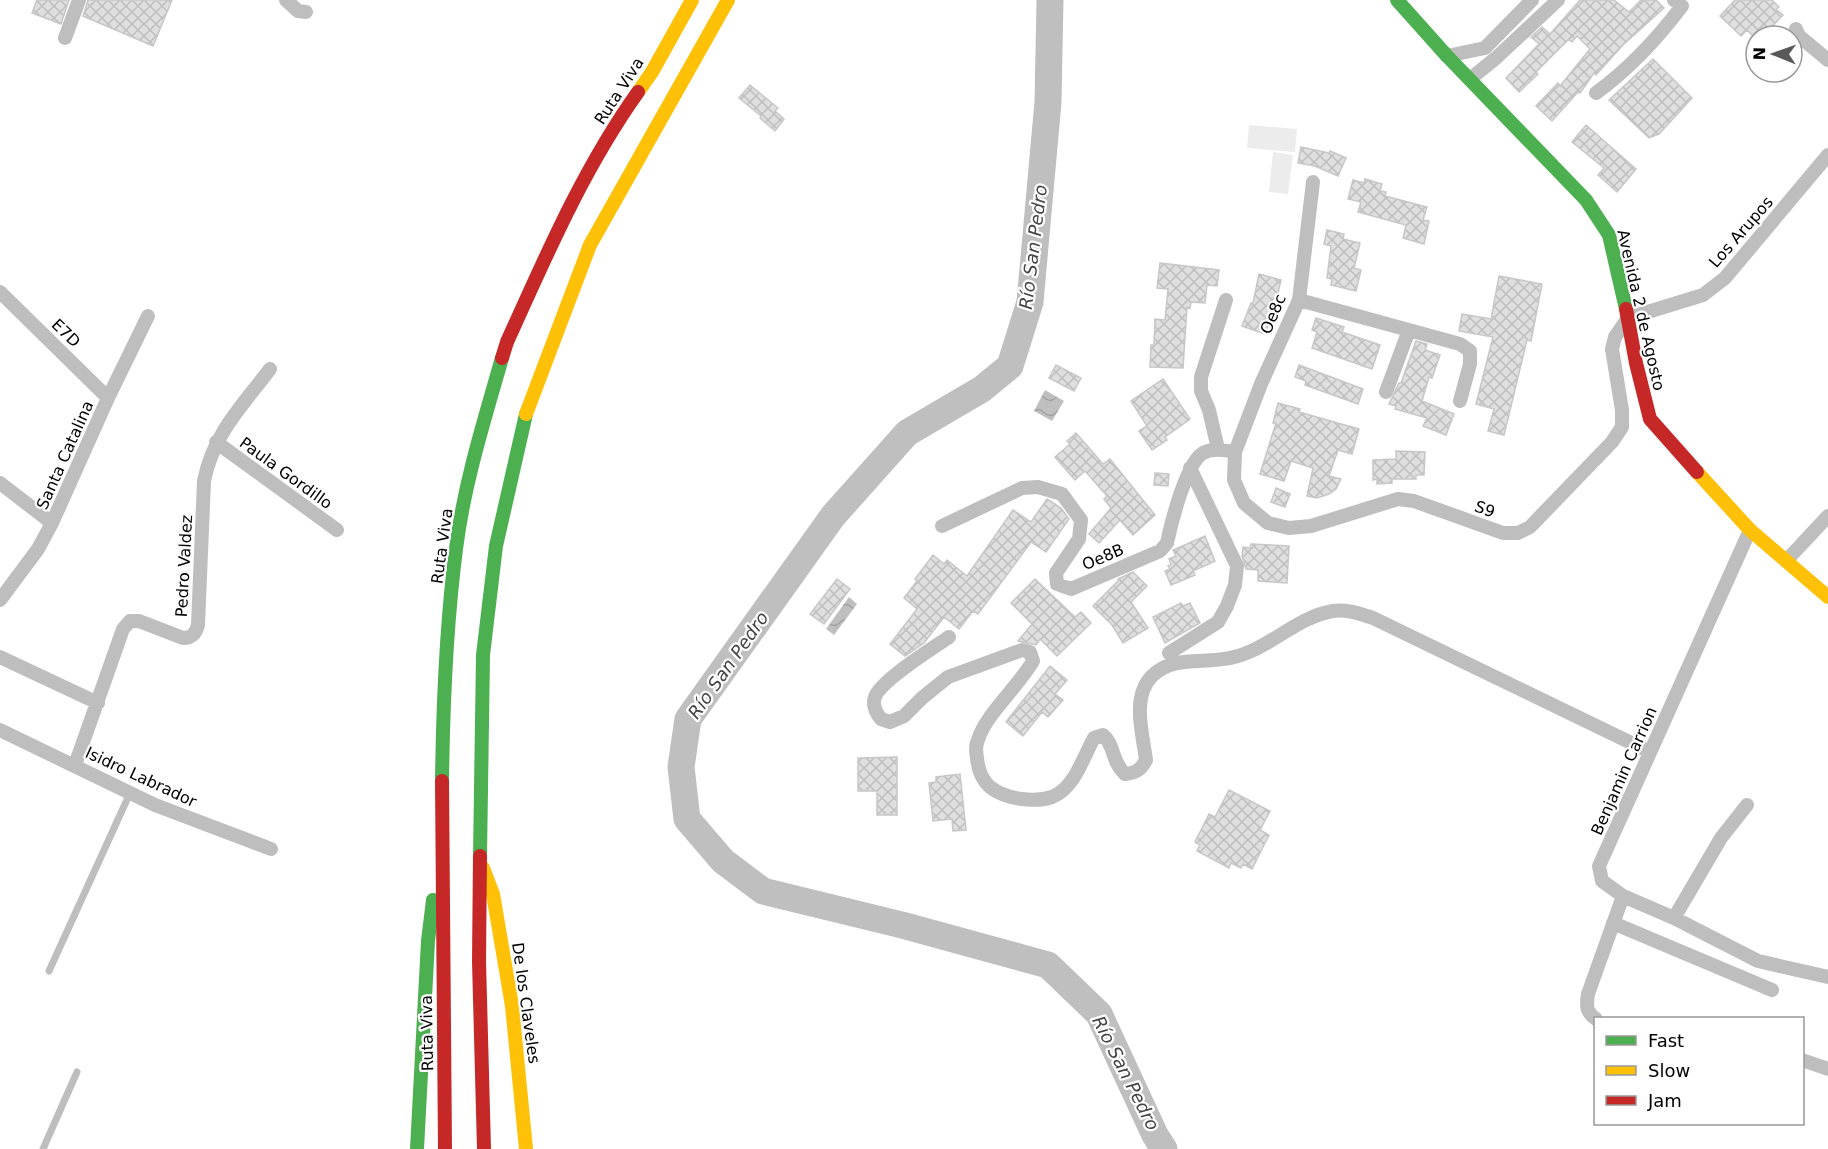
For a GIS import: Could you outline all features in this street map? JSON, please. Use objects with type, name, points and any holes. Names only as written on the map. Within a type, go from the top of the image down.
[{"type":"main road","name":"Ruta Viva","points":[[445,1149],[441,829],[444,674],[456,547],[473,460],[504,353],[564,218],[615,124],[652,72],[692,0]]},
{"type":"main road","points":[[484,1149],[479,961],[483,655],[496,546],[525,417],[590,245],[728,0]]},
{"type":"main road","name":"Avenida 2 de Agosto","points":[[1397,0],[1447,56],[1586,200],[1609,235],[1650,419],[1750,530],[1828,597]]},
{"type":"main road","points":[[417,1149],[428,941],[441,829]]},
{"type":"main road","name":"De los Claveles","points":[[481,864],[493,894],[512,1006],[526,1149]]},
{"type":"street","points":[[65,38],[80,0]]},
{"type":"street","points":[[286,0],[298,11],[306,12]]},
{"type":"street","points":[[1447,56],[1485,48],[1532,0]]},
{"type":"street","points":[[1470,79],[1558,0]]},
{"type":"street","points":[[1596,93],[1636,60],[1669,23],[1682,6],[1674,0]]},
{"type":"street","points":[[1804,40],[1828,60]]},
{"type":"street","name":"Los Arupos","points":[[1628,318],[1703,295],[1725,278],[1828,155]]},
{"type":"street","name":"Oe8c","points":[[1235,452],[1261,384],[1299,300],[1313,182]]},
{"type":"street","name":"E7D","points":[[0,292],[108,398]]},
{"type":"street","points":[[1218,449],[1209,410],[1201,391],[1200,377],[1226,300]]},
{"type":"street","points":[[1299,300],[1460,344],[1470,351],[1470,364],[1460,402]]},
{"type":"street","name":"Santa Catalina","points":[[0,600],[38,549],[52,523],[148,316]]},
{"type":"street","name":"S9","points":[[1235,452],[1234,480],[1244,503],[1268,523],[1289,528],[1311,526],[1398,499],[1414,501],[1503,533],[1518,533],[1530,527],[1612,442],[1622,427],[1622,410],[1612,349],[1615,338],[1628,318]]},
{"type":"street","points":[[1386,392],[1408,330]]},
{"type":"street","name":"Pedro Valdez","points":[[75,765],[123,629],[130,621],[139,621],[183,638],[188,638],[196,631],[204,480],[208,460],[216,442],[270,369]]},
{"type":"street","name":"Paula Gordillo","points":[[216,442],[337,530]]},
{"type":"street","points":[[1169,653],[1218,622],[1227,606],[1234,585],[1237,566],[1190,468],[1202,454],[1218,449],[1235,452]]},
{"type":"street","name":"Oe8B","points":[[942,526],[1022,488],[1038,487],[1062,494],[1081,520],[1079,539],[1056,573],[1058,584],[1071,589],[1160,551],[1167,543],[1190,468]]},
{"type":"street","points":[[0,483],[52,523]]},
{"type":"street","points":[[1786,561],[1828,516]]},
{"type":"street","name":"Benjamin Carrion","points":[[1750,530],[1599,866],[1602,881],[1623,896],[1674,918],[1758,962],[1828,977]]},
{"type":"street","points":[[949,637],[888,681],[875,697],[874,710],[881,720],[890,722],[904,716],[948,677],[1022,650],[1030,652],[1033,661],[1025,675],[984,724],[976,749],[982,776],[990,787],[1004,795],[1020,799],[1053,797],[1063,789],[1080,767],[1094,738],[1103,735],[1109,740],[1117,767],[1125,774],[1134,773],[1142,767],[1146,760],[1140,709],[1144,687],[1151,677],[1163,668],[1186,660],[1214,660],[1244,654],[1313,617],[1334,611],[1350,611],[1373,618],[1650,752]]},
{"type":"street","points":[[0,657],[98,703]]},
{"type":"street","name":"Isidro Labrador","points":[[0,730],[155,805],[271,849]]},
{"type":"street","points":[[1674,918],[1721,838],[1747,805]]},
{"type":"street","points":[[1594,1018],[1589,1014],[1586,1006],[1588,994],[1623,896]]},
{"type":"street","points":[[1613,923],[1772,990]]},
{"type":"street","points":[[1804,1060],[1828,1069]]},
{"type":"lane","points":[[49,971],[130,793]]},
{"type":"lane","points":[[43,1149],[77,1072]]},
{"type":"shaded area","points":[[1249,125],[1297,129],[1295,152],[1247,148]]},
{"type":"shaded area","points":[[1273,152],[1293,155],[1288,194],[1269,192]]},
{"type":"water","points":[[1045,390],[1064,401],[1052,421],[1034,411]]},
{"type":"water","points":[[849,597],[857,604],[834,635],[826,629]]},
{"type":"building","points":[[37,0],[69,0],[61,24],[32,13]]},
{"type":"building","points":[[88,0],[172,0],[153,46],[83,16]]},
{"type":"building","points":[[1580,0],[1614,0],[1629,12],[1641,0],[1656,0],[1664,8],[1623,45],[1596,75],[1594,73],[1580,93],[1578,92],[1552,121],[1536,106],[1558,83],[1560,86],[1590,49],[1577,36],[1572,42],[1569,39],[1519,92],[1506,78],[1539,44],[1531,37],[1542,27],[1550,34]]},
{"type":"building","points":[[1735,0],[1772,0],[1779,7],[1776,9],[1783,15],[1774,24],[1744,24],[1744,33],[1741,36],[1720,16]]},
{"type":"building","points":[[1653,59],[1692,98],[1659,134],[1649,138],[1609,100]]},
{"type":"building","points":[[750,85],[778,108],[775,111],[784,119],[775,131],[739,98]]},
{"type":"building","points":[[1586,125],[1636,169],[1617,192],[1598,175],[1604,168],[1572,142]]},
{"type":"building","points":[[1301,147],[1329,153],[1330,151],[1346,158],[1338,176],[1315,166],[1298,163]]},
{"type":"building","points":[[1365,179],[1382,184],[1380,191],[1386,192],[1385,196],[1427,207],[1423,220],[1429,221],[1424,244],[1403,238],[1406,225],[1358,212],[1361,202],[1348,199],[1353,180],[1364,183]]},
{"type":"building","points":[[1327,230],[1344,234],[1343,239],[1360,243],[1354,268],[1361,270],[1356,291],[1331,285],[1332,279],[1327,278],[1331,246],[1324,244]]},
{"type":"building","points":[[1160,263],[1219,270],[1217,286],[1207,285],[1205,303],[1191,302],[1190,308],[1187,307],[1183,368],[1150,367],[1155,319],[1165,320],[1168,289],[1157,288]]},
{"type":"building","points":[[1259,274],[1281,280],[1274,310],[1265,334],[1242,326],[1251,303],[1253,303]]},
{"type":"building","points":[[1499,276],[1542,284],[1531,341],[1527,340],[1504,435],[1488,431],[1494,409],[1476,404],[1493,337],[1459,331],[1462,314],[1491,319]]},
{"type":"building","points":[[1316,318],[1344,327],[1342,332],[1380,345],[1372,369],[1312,348],[1317,332],[1312,330]]},
{"type":"building","points":[[1416,341],[1427,344],[1425,350],[1440,355],[1432,378],[1429,377],[1422,401],[1454,414],[1446,435],[1423,426],[1427,418],[1395,409],[1396,406],[1389,404],[1401,383]]},
{"type":"building","points":[[1056,365],[1081,378],[1074,391],[1049,378]]},
{"type":"building","points":[[1299,365],[1363,389],[1358,404],[1305,385],[1306,381],[1295,377]]},
{"type":"building","points":[[1163,379],[1190,419],[1165,437],[1167,440],[1152,450],[1139,431],[1147,426],[1131,401]]},
{"type":"building","points":[[1278,403],[1300,409],[1299,412],[1359,429],[1352,454],[1338,450],[1329,476],[1341,479],[1336,489],[1329,494],[1317,498],[1307,496],[1313,468],[1291,461],[1284,481],[1260,474],[1276,423],[1273,423]]},
{"type":"building","points":[[1076,433],[1103,464],[1110,459],[1155,515],[1133,535],[1120,520],[1099,543],[1089,534],[1111,508],[1104,499],[1107,496],[1085,471],[1075,480],[1055,457],[1070,444],[1067,441]]},
{"type":"building","points":[[1396,451],[1425,452],[1424,475],[1416,475],[1416,479],[1392,479],[1392,483],[1377,484],[1377,479],[1373,480],[1373,460],[1396,459]]},
{"type":"building","points":[[1155,473],[1169,474],[1168,486],[1154,485]]},
{"type":"building","points":[[1276,488],[1290,494],[1285,507],[1271,502]]},
{"type":"building","points":[[1047,499],[1061,508],[1069,519],[1046,552],[1031,542],[978,614],[973,611],[959,629],[944,617],[924,643],[905,656],[890,644],[917,609],[904,598],[933,555],[944,564],[947,560],[967,576],[1013,510],[1031,522]]},
{"type":"building","points":[[1205,536],[1215,561],[1193,571],[1195,575],[1171,585],[1165,571],[1170,569],[1169,559],[1176,556],[1173,550]]},
{"type":"building","points":[[1251,544],[1289,546],[1287,583],[1258,581],[1258,570],[1246,569],[1242,556],[1243,547],[1250,548]]},
{"type":"building","points":[[1133,572],[1147,586],[1131,602],[1148,628],[1123,643],[1112,625],[1093,606],[1118,579]]},
{"type":"building","points":[[837,579],[850,589],[824,624],[810,614]]},
{"type":"building","points":[[1035,579],[1075,617],[1081,612],[1091,623],[1057,656],[1040,639],[1036,645],[1018,641],[1032,624],[1011,603]]},
{"type":"building","points":[[1181,603],[1183,606],[1190,603],[1200,623],[1165,643],[1153,617]]},
{"type":"building","points":[[1050,666],[1067,680],[1055,694],[1063,700],[1048,717],[1042,712],[1023,736],[1006,722]]},
{"type":"building","points":[[897,757],[897,815],[877,815],[877,791],[858,791],[858,758]]},
{"type":"building","points":[[960,774],[966,830],[953,831],[952,819],[933,821],[929,783],[936,782],[936,777]]},
{"type":"building","points":[[1229,790],[1270,811],[1260,830],[1269,835],[1252,869],[1243,864],[1241,868],[1231,863],[1229,868],[1197,851],[1200,845],[1195,842],[1209,814],[1215,817]]},
{"type":"waterway","name":"Río San Pedro","points":[[1050,0],[1048,102],[1030,302],[1010,366],[982,389],[907,433],[833,516],[688,719],[681,767],[687,819],[723,861],[763,891],[902,925],[1048,965],[1099,1014],[1155,1135],[1164,1149]]},
{"type":"traffic: fast","points":[[1397,0],[1447,56],[1586,200],[1609,235],[1626,309]]},
{"type":"traffic: fast","points":[[442,781],[446,665],[456,549],[469,477],[502,358]]},
{"type":"traffic: fast","points":[[480,856],[483,655],[496,546],[526,414]]},
{"type":"traffic: fast","points":[[417,1149],[428,941],[433,900]]},
{"type":"traffic: slow","points":[[638,92],[652,72],[692,0]]},
{"type":"traffic: slow","points":[[526,414],[590,245],[728,0]]},
{"type":"traffic: slow","points":[[1697,472],[1750,530],[1828,597]]},
{"type":"traffic: slow","points":[[483,868],[493,894],[512,1006],[526,1149]]},
{"type":"traffic: jam","points":[[502,358],[507,342],[566,214],[600,151],[638,92]]},
{"type":"traffic: jam","points":[[1626,309],[1650,419],[1697,472]]},
{"type":"traffic: jam","points":[[442,781],[445,1149]]},
{"type":"traffic: jam","points":[[480,856],[479,961],[484,1149]]}]
